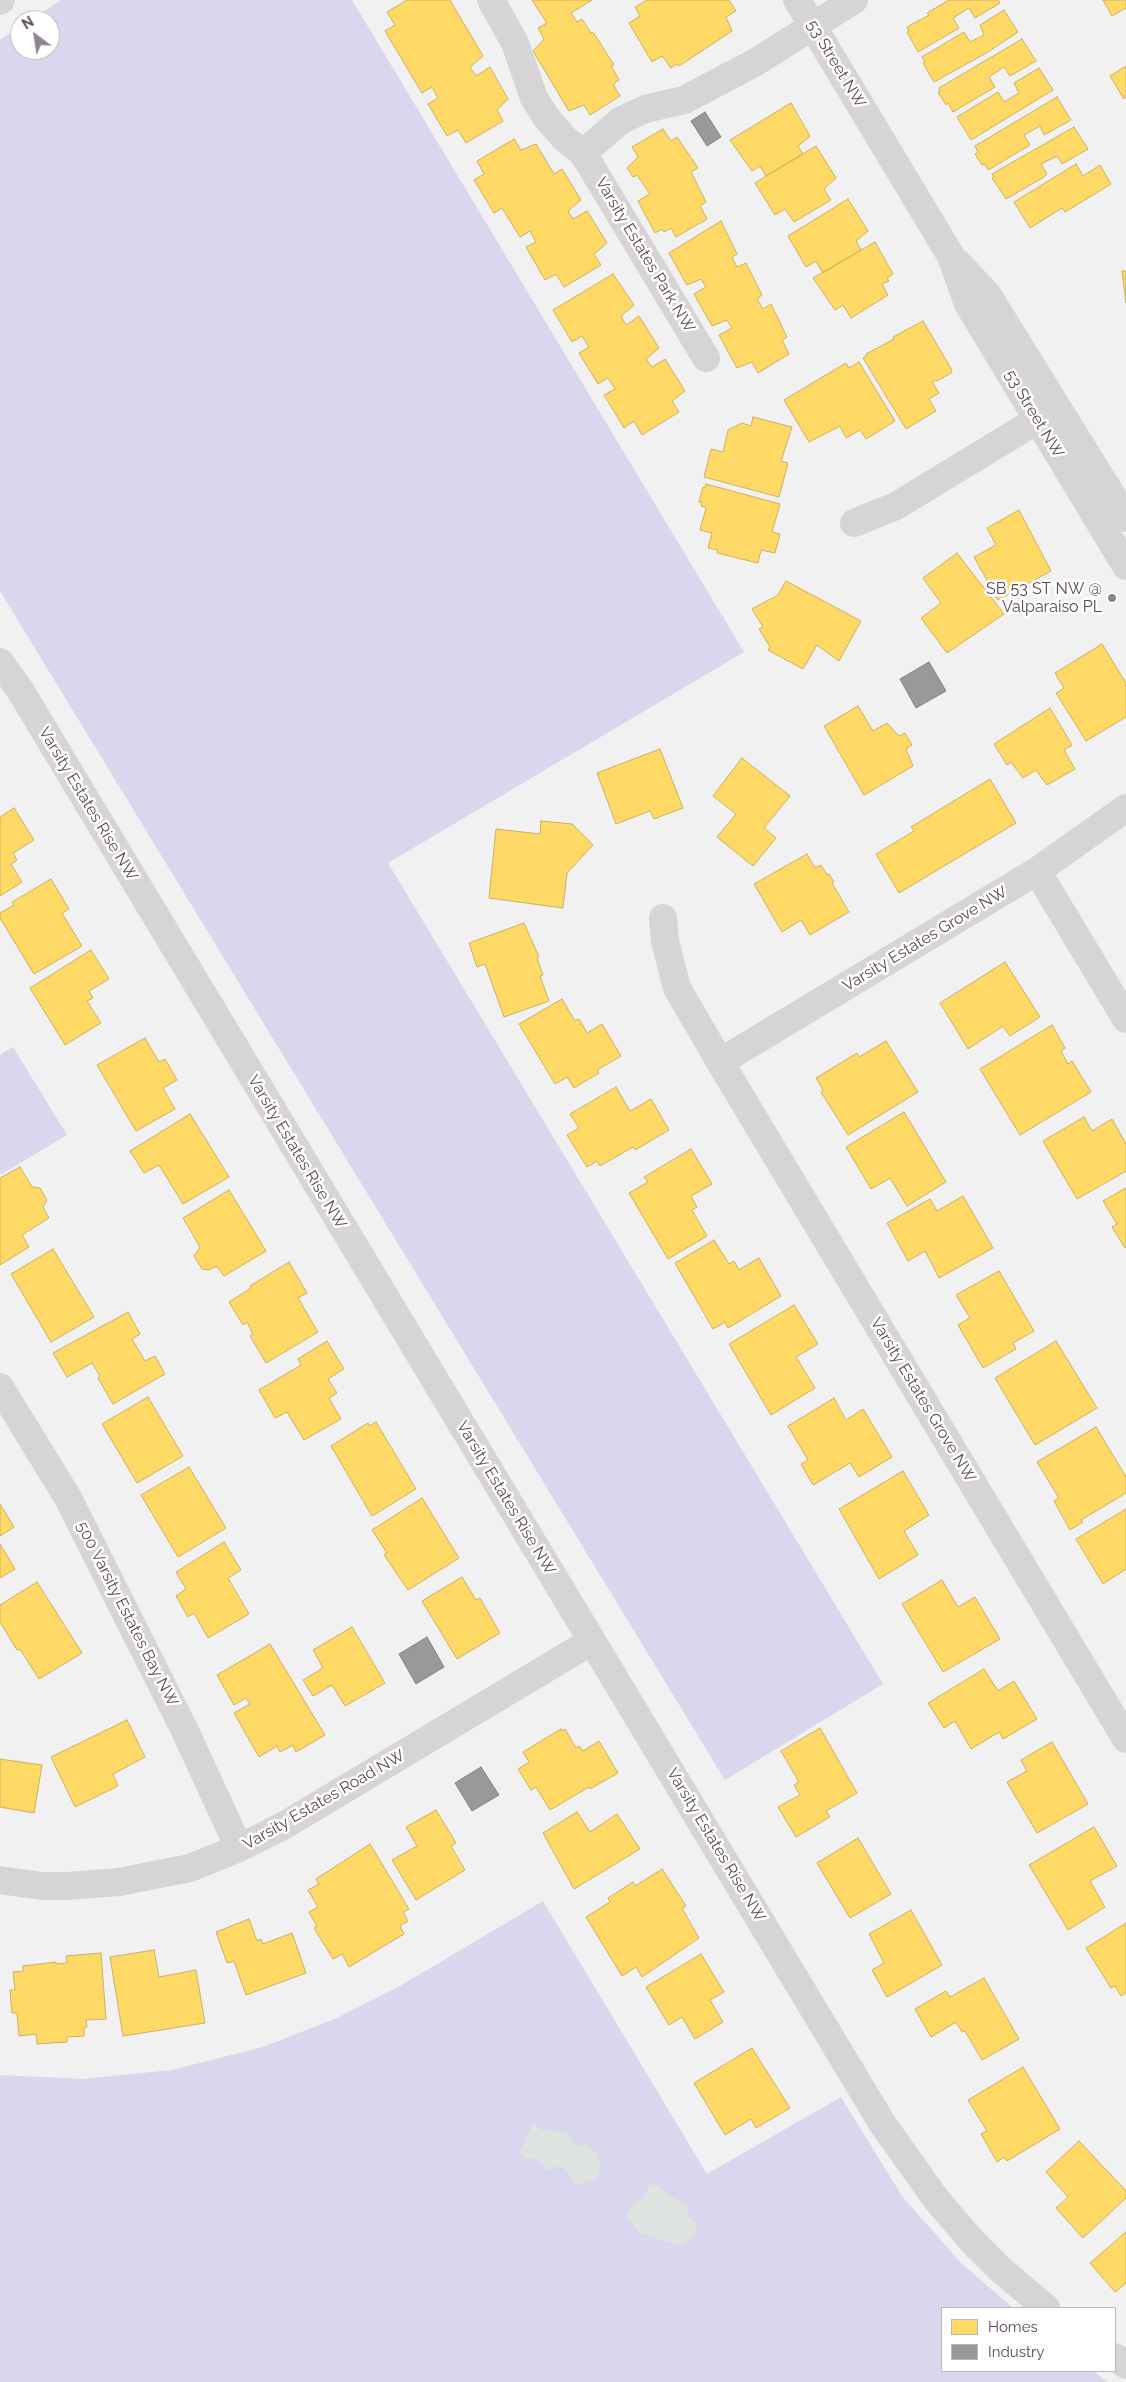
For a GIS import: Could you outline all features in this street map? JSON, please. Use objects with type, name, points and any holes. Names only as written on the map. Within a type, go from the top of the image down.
[{"type":"street","name":"Varsity Estates Park NW","points":[[492,0],[515,43],[534,98],[546,117],[564,138],[583,153],[706,358]]},
{"type":"street","name":"53 Street NW","points":[[797,0],[952,256],[968,304],[1126,518]]},
{"type":"street","points":[[583,153],[620,120],[645,109],[684,100],[756,62],[812,24],[854,0]]},
{"type":"street","points":[[854,523],[896,506],[1048,414]]},
{"type":"street","name":"53 Street NW","points":[[1048,414],[1126,566]]},
{"type":"street","name":"Varsity Estates Rise NW","points":[[0,662],[20,690],[882,2123],[936,2199],[971,2240],[1001,2270],[1045,2307]]},
{"type":"street","name":"Varsity Estates Grove NW","points":[[720,1062],[1037,871],[1126,808]]},
{"type":"street","points":[[1037,871],[1126,1019]]},
{"type":"street","name":"Varsity Estates Grove NW","points":[[663,918],[665,941],[677,988],[1126,1739]]},
{"type":"street","name":"500 Varsity Estates Bay NW","points":[[0,1387],[68,1498],[185,1731],[239,1848]]},
{"type":"street","name":"Varsity Estates Road NW","points":[[0,1880],[42,1886],[68,1886],[119,1882],[190,1868],[239,1848],[283,1826],[592,1641]]},
{"type":"shaded area","points":[[61,0],[352,0],[744,652],[388,863],[883,1684],[725,1780],[0,591],[0,40],[10,34],[10,60],[60,60],[60,10],[46,10]]},
{"type":"shaded area","points":[[13,1047],[67,1135],[0,1175],[0,1055]]},
{"type":"shaded area","points":[[543,1901],[707,2174],[841,2097],[902,2196],[961,2263],[1012,2307],[941,2307],[941,2372],[1094,2372],[1108,2382],[0,2382],[0,2075],[84,2079],[172,2070],[263,2047],[337,2018],[400,1986]]},
{"type":"sand","points":[[533,2123],[542,2130],[567,2132],[575,2147],[587,2143],[597,2154],[601,2167],[597,2178],[575,2185],[565,2169],[556,2166],[547,2171],[538,2159],[527,2159],[519,2153]]},
{"type":"sand","points":[[650,2184],[659,2186],[669,2196],[683,2202],[689,2212],[688,2217],[697,2223],[695,2234],[681,2246],[639,2233],[626,2214],[635,2203],[642,2199]]},
{"type":"building: Homes","points":[[407,0],[450,0],[483,56],[470,67],[476,76],[490,67],[508,99],[497,110],[503,121],[466,143],[458,130],[447,136],[428,104],[438,98],[432,87],[422,93],[385,31],[395,25],[387,12]]},
{"type":"building: Homes","points":[[532,0],[592,0],[571,13],[577,22],[582,19],[591,33],[593,32],[614,65],[611,66],[619,80],[613,84],[620,96],[590,115],[584,105],[569,111],[533,51],[544,39],[538,28],[547,23]]},
{"type":"building: Homes","points":[[647,0],[729,0],[736,11],[726,17],[732,31],[679,66],[677,64],[671,68],[662,56],[652,62],[629,23],[640,16],[635,7]]},
{"type":"building: Homes","points":[[949,0],[998,0],[1000,3],[975,18],[969,8],[953,18],[959,28],[918,52],[907,32],[909,31],[907,27],[929,15],[927,13]]},
{"type":"building: Homes","points":[[1103,0],[1126,0],[1126,8],[1112,16]]},
{"type":"building: Homes","points":[[1004,10],[1018,32],[988,52],[934,82],[923,63],[925,62],[922,57],[964,32],[970,42],[984,35],[980,25]]},
{"type":"building: Homes","points":[[1022,39],[1036,61],[1010,76],[1004,67],[989,77],[995,87],[953,112],[948,103],[946,105],[938,92],[940,91],[939,88]]},
{"type":"building: Homes","points":[[1126,66],[1126,97],[1124,99],[1110,76]]},
{"type":"building: Homes","points":[[1039,68],[1053,90],[971,140],[957,117],[998,92],[1004,102],[1019,93],[1014,83]]},
{"type":"building: Homes","points":[[1057,97],[1071,120],[1044,135],[1040,126],[1024,135],[1030,145],[988,170],[985,164],[982,165],[975,154],[978,152],[975,146]]},
{"type":"building: Homes","points":[[791,103],[810,136],[798,146],[803,154],[766,176],[760,166],[752,171],[730,140]]},
{"type":"building: Homes","points":[[1074,127],[1088,149],[1062,164],[1057,156],[1041,164],[1047,174],[1044,177],[1006,199],[992,178],[994,177],[992,174]]},
{"type":"building: Homes","points":[[663,129],[671,141],[677,137],[698,168],[691,172],[706,202],[700,206],[707,219],[676,237],[671,228],[664,232],[662,229],[655,233],[638,201],[650,194],[637,175],[633,177],[627,168],[638,157],[632,147]]},
{"type":"building: Homes","points":[[514,139],[521,150],[536,144],[554,174],[562,169],[581,200],[568,211],[573,219],[587,211],[607,243],[594,254],[601,265],[564,287],[556,274],[545,280],[526,247],[536,242],[530,231],[520,237],[502,208],[494,213],[474,180],[484,174],[477,161]]},
{"type":"building: Homes","points":[[816,146],[836,178],[824,189],[831,200],[794,222],[785,209],[775,215],[755,183]]},
{"type":"building: Homes","points":[[1076,164],[1083,176],[1100,165],[1111,184],[1065,212],[1062,208],[1030,228],[1014,202]]},
{"type":"building: Homes","points":[[848,199],[868,231],[856,241],[861,250],[823,273],[816,261],[806,267],[788,236]]},
{"type":"building: Homes","points":[[721,221],[737,254],[732,257],[737,267],[746,263],[762,295],[757,299],[763,309],[771,304],[787,337],[782,340],[789,354],[758,373],[752,362],[737,368],[719,335],[732,328],[727,320],[712,326],[694,294],[706,287],[701,279],[687,285],[669,253]]},
{"type":"building: Homes","points":[[875,242],[893,274],[887,278],[889,281],[882,284],[888,295],[851,318],[843,305],[835,310],[813,278]]},
{"type":"building: Homes","points":[[1122,271],[1126,271],[1126,303]]},
{"type":"building: Homes","points":[[613,274],[634,305],[621,316],[626,325],[639,316],[659,348],[646,359],[652,367],[665,359],[685,391],[672,401],[679,412],[642,435],[634,421],[624,428],[604,395],[615,389],[608,378],[598,384],[579,353],[589,347],[582,336],[572,342],[553,310]]},
{"type":"building: Homes","points":[[923,321],[952,370],[951,373],[932,382],[939,393],[929,399],[936,411],[906,429],[863,358],[866,354],[894,339],[893,337]]},
{"type":"building: Homes","points":[[859,362],[895,421],[866,439],[860,430],[846,438],[840,426],[809,442],[784,400],[846,363],[849,368]]},
{"type":"building: Homes","points":[[753,417],[792,427],[781,461],[788,463],[779,497],[704,477],[711,449],[723,452],[728,430],[742,423],[751,426]]},
{"type":"building: Homes","points":[[706,484],[780,504],[772,532],[780,534],[775,553],[761,550],[758,563],[717,553],[718,550],[708,548],[712,533],[700,530],[706,508],[701,506],[702,503],[699,502],[703,487],[705,488]]},
{"type":"building: Homes","points":[[1019,510],[1051,571],[998,600],[974,557],[996,545],[987,528]]},
{"type":"building: Homes","points":[[957,553],[1004,614],[947,653],[921,618],[941,603],[923,578]]},
{"type":"building: Homes","points":[[786,581],[861,621],[839,661],[817,645],[803,669],[768,650],[770,647],[759,629],[763,627],[752,609],[778,595]]},
{"type":"building: Homes","points":[[1102,644],[1126,683],[1126,717],[1086,741],[1056,693],[1064,688],[1055,673]]},
{"type":"building: Homes","points":[[858,706],[873,731],[887,723],[899,736],[905,733],[912,745],[906,749],[913,766],[864,795],[824,726]]},
{"type":"building: Homes","points":[[1050,708],[1072,745],[1064,750],[1075,769],[1047,785],[1036,770],[1023,778],[1011,762],[1007,765],[994,744]]},
{"type":"building: Homes","points":[[660,749],[683,808],[654,819],[650,811],[616,824],[597,773]]},
{"type":"building: Homes","points":[[742,758],[790,796],[764,828],[776,838],[753,866],[717,837],[736,814],[713,796]]},
{"type":"building: Homes","points":[[990,779],[1016,823],[899,893],[876,854],[914,831],[911,827]]},
{"type":"building: Homes","points":[[14,808],[34,840],[13,853],[17,860],[11,864],[22,882],[0,896],[0,817]]},
{"type":"building: Homes","points":[[541,821],[572,824],[593,845],[567,873],[563,908],[489,898],[496,829],[540,834]]},
{"type":"building: Homes","points":[[807,854],[815,868],[821,865],[827,875],[829,874],[834,882],[832,883],[849,912],[810,935],[801,920],[782,932],[754,884]]},
{"type":"building: Homes","points":[[51,879],[69,909],[62,913],[82,946],[34,974],[0,918],[0,913],[14,905],[12,902]]},
{"type":"building: Homes","points":[[524,923],[539,957],[537,958],[543,975],[540,976],[549,1001],[504,1017],[485,964],[477,967],[469,943]]},
{"type":"building: Homes","points":[[91,950],[109,979],[89,991],[93,998],[87,1001],[101,1023],[65,1045],[30,988]]},
{"type":"building: Homes","points":[[1005,962],[1040,1017],[1010,1036],[1003,1026],[968,1049],[940,1003]]},
{"type":"building: Homes","points":[[562,999],[575,1021],[579,1019],[587,1033],[602,1024],[621,1056],[597,1070],[599,1073],[574,1088],[567,1077],[555,1084],[519,1024]]},
{"type":"building: Homes","points":[[1052,1025],[1065,1048],[1061,1051],[1068,1064],[1072,1061],[1091,1092],[1020,1135],[980,1069]]},
{"type":"building: Homes","points":[[145,1038],[159,1062],[165,1059],[177,1080],[163,1088],[175,1109],[136,1131],[97,1065]]},
{"type":"building: Homes","points":[[886,1041],[918,1092],[848,1135],[821,1092],[823,1090],[816,1078],[857,1053],[859,1057]]},
{"type":"building: Homes","points":[[616,1087],[630,1111],[651,1099],[669,1130],[635,1150],[633,1147],[600,1166],[597,1161],[587,1167],[567,1135],[579,1128],[570,1114]]},
{"type":"building: Homes","points":[[904,1112],[946,1182],[907,1206],[890,1178],[871,1189],[846,1147]]},
{"type":"building: Homes","points":[[190,1114],[229,1177],[183,1204],[159,1165],[144,1173],[130,1151]]},
{"type":"building: Homes","points":[[1084,1117],[1092,1131],[1112,1119],[1126,1144],[1126,1171],[1077,1199],[1043,1141]]},
{"type":"building: Homes","points":[[691,1149],[712,1184],[691,1196],[697,1207],[692,1210],[707,1236],[668,1259],[629,1193],[648,1182],[644,1177]]},
{"type":"building: Homes","points":[[20,1167],[32,1187],[40,1188],[47,1200],[43,1207],[49,1218],[22,1235],[29,1247],[0,1265],[0,1178]]},
{"type":"building: Homes","points":[[1126,1188],[1125,1248],[1112,1227],[1117,1224],[1103,1201]]},
{"type":"building: Homes","points":[[229,1190],[266,1251],[224,1276],[217,1266],[209,1270],[202,1269],[194,1256],[200,1247],[183,1218]]},
{"type":"building: Homes","points":[[963,1196],[993,1248],[939,1278],[925,1251],[908,1261],[887,1223],[930,1199],[937,1211]]},
{"type":"building: Homes","points":[[714,1240],[729,1264],[734,1261],[739,1270],[759,1258],[781,1296],[728,1328],[725,1322],[713,1329],[675,1263]]},
{"type":"building: Homes","points":[[53,1249],[94,1317],[51,1342],[11,1274]]},
{"type":"building: Homes","points":[[289,1262],[307,1293],[298,1298],[318,1332],[266,1363],[250,1336],[253,1334],[247,1322],[243,1325],[229,1302],[251,1288],[250,1286]]},
{"type":"building: Homes","points":[[999,1271],[1034,1331],[1013,1343],[1016,1349],[983,1368],[958,1325],[970,1318],[956,1295]]},
{"type":"building: Homes","points":[[794,1305],[818,1344],[796,1357],[815,1388],[771,1415],[729,1344]]},
{"type":"building: Homes","points":[[128,1312],[140,1334],[132,1339],[145,1361],[155,1356],[165,1374],[113,1404],[92,1363],[67,1377],[53,1353]]},
{"type":"building: Homes","points":[[327,1341],[344,1369],[328,1379],[337,1393],[329,1398],[341,1419],[304,1440],[287,1412],[275,1418],[259,1390],[301,1365],[298,1359]]},
{"type":"building: Homes","points":[[1056,1341],[1097,1408],[1035,1445],[995,1378]]},
{"type":"building: Homes","points":[[148,1397],[183,1456],[137,1483],[102,1424]]},
{"type":"building: Homes","points":[[834,1398],[846,1420],[863,1409],[892,1457],[859,1477],[850,1463],[813,1485],[801,1464],[808,1460],[788,1426]]},
{"type":"building: Homes","points":[[376,1422],[416,1489],[372,1516],[331,1446],[368,1423],[369,1426]]},
{"type":"building: Homes","points":[[1096,1427],[1126,1477],[1126,1493],[1081,1520],[1083,1522],[1070,1530],[1054,1501],[1059,1498],[1037,1462]]},
{"type":"building: Homes","points":[[189,1467],[226,1528],[178,1557],[141,1495]]},
{"type":"building: Homes","points":[[903,1471],[929,1515],[904,1531],[918,1555],[879,1579],[839,1509]]},
{"type":"building: Homes","points":[[422,1498],[459,1558],[408,1590],[384,1555],[387,1553],[372,1530]]},
{"type":"building: Homes","points":[[0,1504],[14,1527],[0,1536]]},
{"type":"building: Homes","points":[[1126,1509],[1126,1569],[1103,1584],[1076,1539]]},
{"type":"building: Homes","points":[[224,1542],[241,1570],[228,1578],[249,1614],[208,1638],[194,1613],[188,1617],[176,1596],[186,1589],[176,1572]]},
{"type":"building: Homes","points":[[0,1544],[15,1569],[0,1578]]},
{"type":"building: Homes","points":[[462,1577],[476,1600],[480,1598],[500,1633],[457,1659],[422,1601]]},
{"type":"building: Homes","points":[[942,1580],[958,1607],[975,1597],[1000,1639],[943,1672],[902,1604]]},
{"type":"building: Homes","points":[[37,1582],[82,1653],[39,1679],[20,1649],[17,1650],[0,1622],[0,1605]]},
{"type":"building: Homes","points":[[352,1627],[385,1683],[345,1706],[332,1685],[313,1696],[303,1680],[323,1668],[313,1650]]},
{"type":"building: Homes","points":[[270,1644],[325,1735],[296,1752],[293,1745],[280,1752],[277,1746],[259,1757],[234,1713],[250,1704],[246,1698],[234,1705],[217,1675]]},
{"type":"building: Homes","points":[[984,1669],[998,1691],[1014,1681],[1037,1719],[1003,1739],[999,1732],[971,1749],[955,1721],[944,1728],[928,1703]]},
{"type":"building: Homes","points":[[127,1720],[145,1757],[113,1774],[118,1786],[75,1807],[51,1757]]},
{"type":"building: Homes","points":[[820,1728],[857,1793],[826,1811],[830,1817],[796,1837],[778,1807],[800,1795],[794,1785],[799,1782],[781,1751]]},
{"type":"building: Homes","points":[[561,1729],[562,1731],[565,1729],[576,1748],[579,1746],[583,1751],[599,1741],[618,1773],[590,1789],[589,1787],[550,1810],[536,1787],[531,1790],[518,1769],[529,1762],[523,1752]]},
{"type":"building: Homes","points":[[1052,1742],[1088,1804],[1037,1833],[1007,1782],[1027,1771],[1021,1760]]},
{"type":"building: Homes","points":[[0,1759],[42,1765],[34,1813],[0,1807]]},
{"type":"building: Homes","points":[[436,1810],[456,1843],[451,1846],[465,1870],[416,1900],[392,1860],[417,1846],[406,1827]]},
{"type":"building: Homes","points":[[577,1812],[590,1832],[617,1814],[640,1849],[574,1889],[543,1833]]},
{"type":"building: Homes","points":[[1094,1827],[1117,1866],[1090,1881],[1105,1907],[1068,1930],[1029,1865]]},
{"type":"building: Homes","points":[[858,1838],[891,1894],[850,1918],[817,1863]]},
{"type":"building: Homes","points":[[370,1844],[409,1909],[403,1912],[408,1921],[400,1926],[404,1934],[349,1967],[342,1954],[333,1959],[314,1928],[317,1926],[309,1912],[318,1907],[308,1890],[319,1884],[316,1879]]},
{"type":"building: Homes","points":[[662,1869],[686,1906],[682,1908],[699,1938],[642,1977],[636,1967],[622,1976],[586,1917],[610,1902],[608,1898],[633,1882],[635,1886]]},
{"type":"building: Homes","points":[[911,1910],[942,1965],[887,1997],[872,1970],[884,1963],[869,1934]]},
{"type":"building: Homes","points":[[249,1919],[257,1941],[261,1939],[263,1944],[292,1933],[306,1973],[246,1995],[234,1961],[227,1963],[216,1932]]},
{"type":"building: Homes","points":[[1126,1923],[1126,1993],[1121,1996],[1115,1986],[1111,1988],[1086,1948]]},
{"type":"building: Homes","points":[[154,1950],[159,1977],[196,1970],[205,2023],[123,2036],[110,1957]]},
{"type":"building: Homes","points":[[101,1953],[106,2019],[86,2020],[87,2027],[84,2028],[84,2036],[67,2037],[67,2042],[37,2044],[36,2034],[19,2036],[17,2013],[12,2013],[10,1990],[15,1990],[13,1972],[23,1971],[23,1966],[56,1962],[56,1964],[67,1963],[66,1956]]},
{"type":"building: Homes","points":[[701,1954],[724,1992],[710,2000],[723,2022],[695,2039],[682,2017],[669,2025],[646,1987]]},
{"type":"building: Homes","points":[[984,1978],[1019,2039],[982,2060],[965,2031],[962,2032],[956,2022],[931,2037],[915,2009],[946,1991],[950,1997]]},
{"type":"building: Homes","points":[[752,2048],[790,2108],[756,2128],[751,2119],[725,2135],[694,2083]]},
{"type":"building: Homes","points":[[1023,2067],[1060,2129],[1007,2161],[1004,2157],[997,2162],[981,2134],[987,2131],[968,2100]]},
{"type":"building: Homes","points":[[1079,2141],[1126,2191],[1126,2198],[1083,2238],[1056,2208],[1068,2197],[1046,2172]]},
{"type":"building: Homes","points":[[1126,2232],[1126,2283],[1115,2292],[1090,2263]]},
{"type":"building: Industry","points":[[705,112],[721,137],[707,146],[691,121]]},
{"type":"building: Industry","points":[[929,662],[946,691],[916,708],[900,679]]},
{"type":"building: Industry","points":[[427,1637],[444,1667],[416,1684],[399,1654]]},
{"type":"building: Industry","points":[[481,1767],[499,1795],[472,1811],[455,1783]]},
{"type":"place","name":"SB 53 ST NW @ Valparaiso PL","points":[[1112,598]]}]
